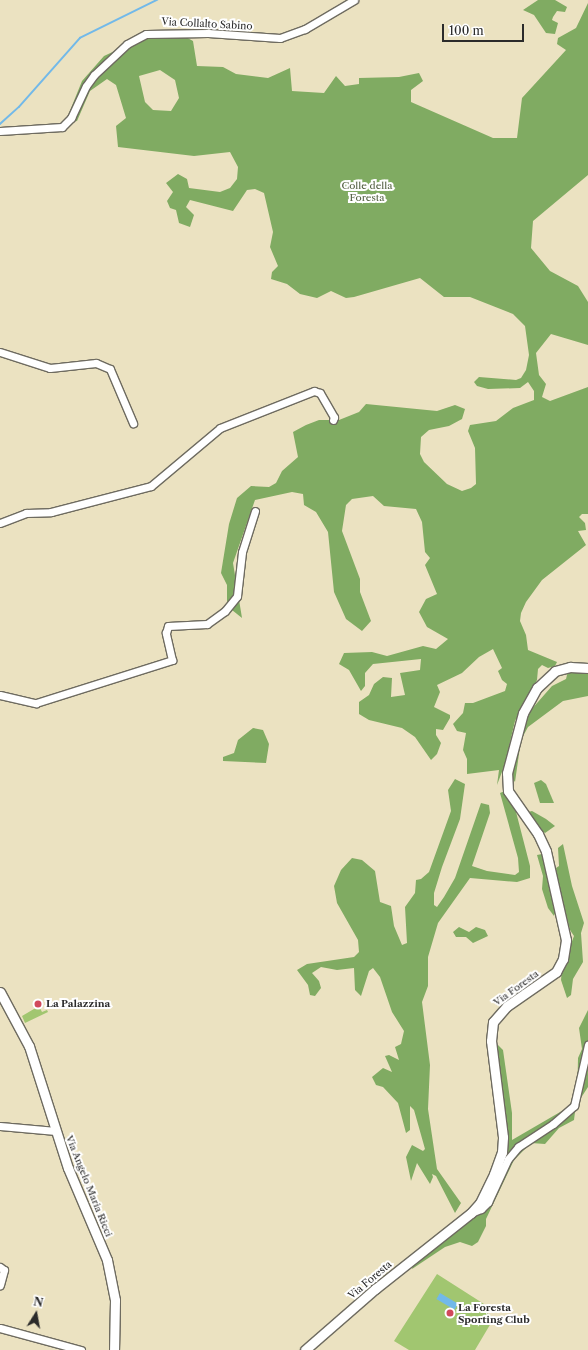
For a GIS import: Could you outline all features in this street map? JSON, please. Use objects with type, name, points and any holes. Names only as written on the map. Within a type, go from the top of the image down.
[{"type":"main road","name":"Via Foresta","points":[[306,1350],[375,1290],[471,1213],[486,1193],[502,1152],[502,1119],[491,1041],[493,1022],[507,1006],[556,972],[565,954],[565,931],[546,851],[538,834],[508,791],[509,766],[523,713],[537,688],[555,671],[570,668],[588,668]]},
{"type":"main road","name":"Via Angelo Maria Ricci","points":[[0,992],[29,1046],[68,1168],[107,1260],[115,1300],[114,1350]]},
{"type":"street","name":"Via Collalto Sabino","points":[[0,131],[62,127],[71,118],[86,86],[94,75],[127,44],[146,34],[208,32],[274,39],[305,29],[354,0]]},
{"type":"street","points":[[0,352],[50,368],[96,363],[110,369],[133,423]]},
{"type":"street","points":[[0,522],[26,513],[51,512],[151,486],[220,428],[314,391],[320,393],[334,417],[333,420]]},
{"type":"street","points":[[0,695],[36,703],[172,660],[166,632],[168,626],[207,624],[225,611],[237,596],[242,552],[255,511]]},
{"type":"street","points":[[471,1213],[481,1209],[488,1202],[508,1159],[518,1147],[554,1124],[574,1106],[588,1045]]},
{"type":"street","points":[[0,1126],[56,1132]]},
{"type":"street","points":[[0,1267],[4,1270],[0,1285]]},
{"type":"street","points":[[0,1328],[82,1350]]},
{"type":"green space","points":[[538,0],[555,0],[567,7],[565,12],[557,11],[553,17],[552,20],[558,23],[555,34],[546,33],[534,15],[523,10]]},
{"type":"green space","name":"Colle della Foresta","points":[[588,3],[588,175],[533,221],[531,248],[550,271],[578,286],[588,302],[588,345],[551,334],[536,353],[539,375],[546,384],[542,397],[550,401],[588,387],[588,514],[582,514],[579,517],[585,523],[586,530],[578,531],[586,545],[542,580],[526,602],[521,613],[520,621],[526,635],[528,650],[557,662],[555,666],[548,668],[542,665],[538,669],[537,680],[515,721],[505,764],[497,785],[499,770],[467,774],[467,759],[463,750],[466,733],[457,731],[453,724],[463,713],[465,703],[473,703],[505,691],[507,684],[502,680],[498,671],[502,668],[493,649],[479,657],[462,673],[437,685],[440,692],[434,707],[450,715],[450,718],[443,730],[436,729],[436,735],[441,743],[437,754],[431,760],[415,737],[402,728],[369,720],[359,714],[359,702],[369,695],[374,684],[383,677],[392,678],[391,697],[405,695],[400,673],[420,670],[421,659],[373,664],[365,673],[365,686],[361,691],[349,670],[339,664],[344,653],[372,652],[387,656],[423,646],[436,649],[448,639],[427,627],[419,612],[426,599],[437,594],[425,565],[430,558],[425,552],[422,522],[416,509],[384,506],[373,496],[352,499],[346,505],[342,531],[360,579],[360,592],[371,621],[362,631],[346,619],[334,592],[328,532],[316,512],[304,505],[303,494],[292,492],[255,500],[233,563],[242,618],[232,610],[227,601],[227,585],[221,573],[229,524],[237,498],[251,486],[269,487],[276,483],[282,471],[298,457],[293,432],[319,420],[339,420],[359,412],[366,404],[437,411],[455,405],[465,409],[462,419],[449,426],[429,430],[421,437],[420,454],[424,462],[447,484],[462,491],[471,488],[476,484],[475,448],[468,431],[470,425],[496,421],[513,408],[534,400],[534,391],[528,382],[520,388],[488,389],[477,386],[474,382],[479,377],[516,380],[521,378],[526,370],[529,355],[525,326],[513,314],[470,297],[444,297],[420,278],[354,297],[346,298],[331,291],[317,298],[300,294],[287,284],[271,279],[272,272],[278,266],[270,247],[273,232],[264,193],[255,189],[247,190],[233,211],[190,200],[186,207],[194,215],[190,227],[179,223],[176,210],[170,208],[167,201],[173,192],[166,183],[178,174],[187,179],[189,188],[220,192],[230,188],[237,179],[238,167],[230,152],[194,156],[118,147],[116,126],[126,118],[116,85],[107,79],[90,91],[77,121],[71,122],[67,118],[82,81],[104,56],[153,33],[184,36],[193,41],[197,66],[223,67],[236,74],[268,78],[290,68],[292,91],[324,93],[336,76],[345,86],[359,84],[359,78],[399,77],[419,73],[423,81],[411,90],[411,102],[493,138],[517,138],[522,98],[566,50],[557,44],[558,38],[576,28]],"holes":[[[160,70],[175,80],[179,98],[171,111],[153,110],[145,102],[139,76]]]},
{"type":"green space","points":[[588,670],[588,696],[563,701],[528,727],[521,740],[515,782],[510,775],[523,719],[552,686],[566,679],[568,671]]},
{"type":"green space","points":[[253,728],[263,730],[269,744],[266,763],[223,761],[223,757],[234,753],[238,740]]},
{"type":"green space","points":[[455,779],[465,784],[460,819],[434,893],[434,905],[437,907],[455,878],[481,803],[489,805],[490,813],[472,866],[487,871],[515,875],[519,872],[518,858],[500,793],[505,791],[515,808],[530,866],[530,878],[517,882],[470,878],[438,923],[428,957],[428,986],[422,1002],[430,1065],[428,1109],[437,1169],[461,1203],[455,1213],[436,1176],[432,1174],[433,1177],[430,1184],[417,1163],[411,1181],[406,1157],[412,1145],[423,1151],[425,1149],[414,1110],[410,1106],[410,1130],[406,1133],[398,1103],[383,1087],[376,1085],[372,1077],[383,1068],[392,1072],[385,1056],[389,1055],[399,1060],[395,1047],[401,1044],[404,1031],[392,1012],[380,977],[373,968],[369,971],[361,996],[355,990],[354,968],[337,970],[321,967],[312,973],[319,981],[321,988],[315,996],[310,995],[308,985],[297,970],[307,964],[354,957],[359,952],[358,940],[337,903],[334,886],[341,870],[352,858],[362,860],[375,871],[380,902],[391,906],[394,926],[402,945],[407,943],[405,907],[415,893],[416,880],[421,879],[429,872],[451,811],[448,790]]},
{"type":"green space","points":[[541,780],[546,784],[554,803],[540,803],[534,783]]},
{"type":"green space","points":[[532,811],[555,826],[545,833],[540,830],[528,812]]},
{"type":"green space","points":[[563,844],[572,886],[584,923],[581,933],[583,962],[573,979],[571,995],[567,998],[561,980],[562,967],[574,936],[570,930],[557,878],[556,868],[559,866],[558,848]]},
{"type":"green space","points":[[542,854],[549,869],[556,910],[554,916],[548,908],[542,889],[543,876],[537,855]]},
{"type":"green space","points":[[459,927],[469,932],[476,927],[485,930],[488,936],[473,943],[466,937],[456,937],[453,932]]},
{"type":"green space","points":[[39,1006],[42,1012],[47,1010],[48,1012],[25,1023],[22,1016]]},
{"type":"green space","points":[[588,1010],[588,1087],[577,1104],[578,1058],[582,1049],[579,1028]]},
{"type":"green space","points":[[498,1045],[503,1050],[512,1113],[512,1140],[567,1108],[575,1112],[574,1120],[559,1128],[545,1144],[531,1143],[514,1160],[486,1219],[486,1226],[478,1242],[472,1246],[460,1242],[445,1247],[412,1269],[413,1265],[455,1230],[502,1165],[505,1118],[496,1050]]},
{"type":"green space","name":"La Foresta Sporting Club","points":[[437,1274],[484,1304],[481,1309],[494,1318],[475,1350],[409,1350],[394,1341]]},
{"type":"water","points":[[440,1293],[458,1304],[454,1310],[436,1299]]},
{"type":"waterway","points":[[0,124],[19,107],[80,38],[157,0]]},
{"type":"place","name":"La Palazzina","points":[[38,1004]]},
{"type":"place","name":"La Foresta Sporting Club","points":[[450,1313]]}]
